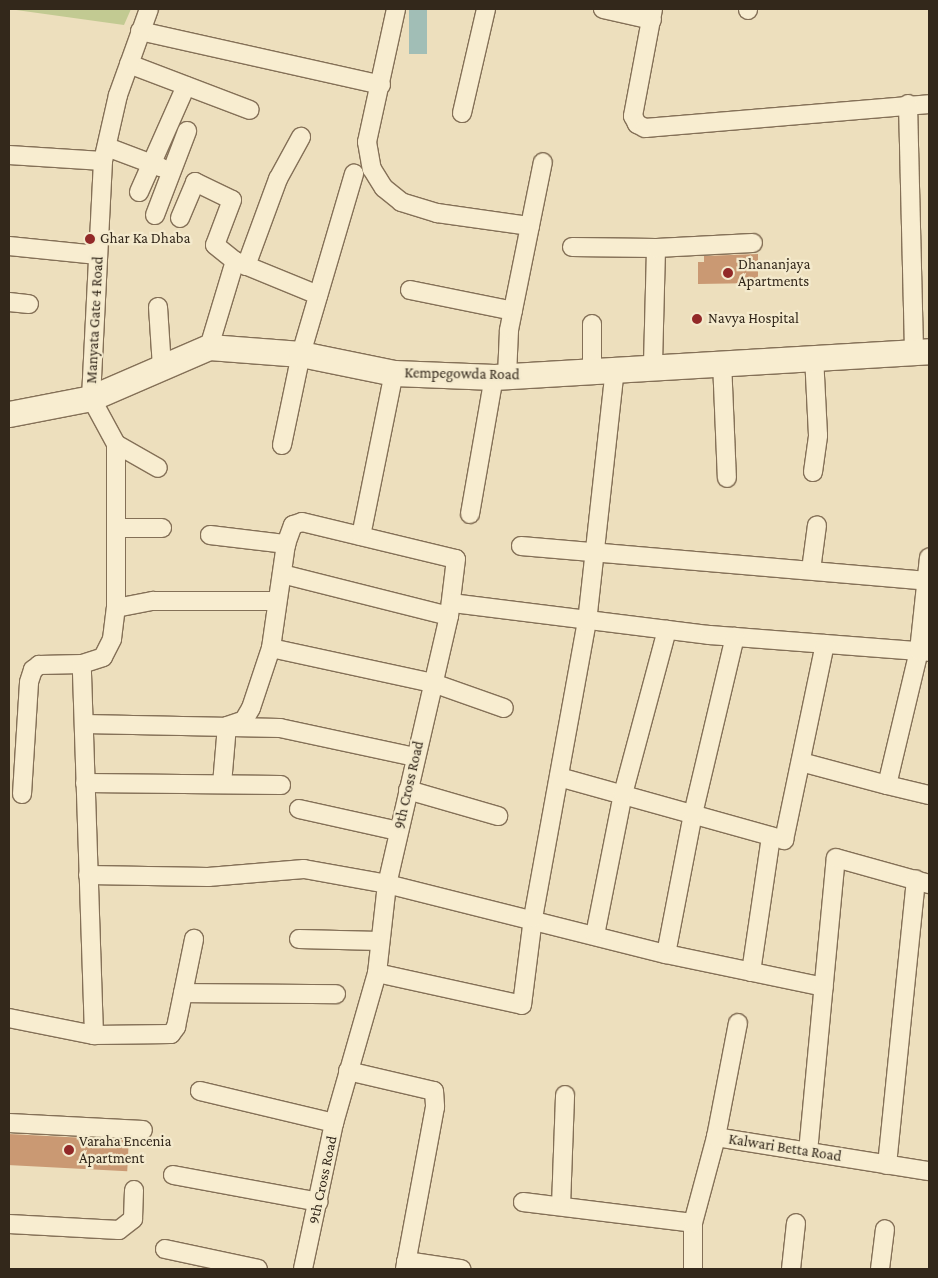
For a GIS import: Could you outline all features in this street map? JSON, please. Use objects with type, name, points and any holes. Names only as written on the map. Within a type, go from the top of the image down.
[{"type":"street","name":"Manyata Gate 4 Road","points":[[91,398],[105,154],[129,64],[148,9]]},
{"type":"street","points":[[396,9],[368,142],[372,169],[384,188],[401,202],[437,213],[530,226]]},
{"type":"street","points":[[462,113],[486,9]]},
{"type":"street","points":[[603,9],[652,14],[633,116],[637,124],[645,128],[908,104],[929,104]]},
{"type":"street","points":[[140,32],[381,85]]},
{"type":"street","points":[[129,64],[250,110]]},
{"type":"street","points":[[139,192],[186,86]]},
{"type":"street","points":[[908,104],[922,351]]},
{"type":"street","points":[[155,215],[187,131]]},
{"type":"street","points":[[209,347],[241,263],[278,179],[301,137]]},
{"type":"street","points":[[9,155],[105,154],[150,164],[171,172]]},
{"type":"street","points":[[470,514],[501,377],[543,162]]},
{"type":"street","points":[[282,445],[301,354],[354,174]]},
{"type":"street","points":[[180,218],[195,182],[232,200],[215,244],[241,263],[318,294]]},
{"type":"street","points":[[572,247],[656,248],[753,243]]},
{"type":"street","points":[[9,246],[98,255]]},
{"type":"street","points":[[652,364],[656,248]]},
{"type":"street","points":[[410,290],[513,311]]},
{"type":"street","points":[[9,302],[29,304]]},
{"type":"street","points":[[158,307],[162,367]]},
{"type":"street","points":[[377,973],[522,1005],[533,918],[586,622],[596,549],[603,369],[592,324]]},
{"type":"street","name":"Kempegowda Road","points":[[9,414],[91,398],[209,347],[301,354],[394,373],[501,377],[652,364],[922,351]]},
{"type":"street","points":[[813,472],[818,434],[814,356]]},
{"type":"street","points":[[722,361],[727,478]]},
{"type":"street","points":[[227,726],[244,720],[251,708],[270,648],[286,544],[296,522],[361,536],[394,373]]},
{"type":"street","points":[[22,794],[29,682],[33,670],[39,666],[82,664],[103,657],[112,639],[116,608],[116,444],[91,398]]},
{"type":"street","points":[[116,444],[158,468]]},
{"type":"street","points":[[811,570],[817,525]]},
{"type":"street","points":[[116,528],[162,528]]},
{"type":"street","points":[[210,535],[286,544]]},
{"type":"street","name":"9th Cross Road","points":[[303,1269],[319,1202],[334,1122],[377,973],[387,884],[450,609],[456,559],[361,536]]},
{"type":"street","points":[[521,546],[596,549],[927,581]]},
{"type":"street","points":[[887,785],[924,652],[929,558]]},
{"type":"street","points":[[282,574],[450,609],[735,637],[924,652]]},
{"type":"street","points":[[116,608],[153,601],[277,601]]},
{"type":"street","points":[[594,935],[623,794],[667,630]]},
{"type":"street","points":[[666,954],[693,814],[735,637]]},
{"type":"street","points":[[559,777],[784,840],[826,644]]},
{"type":"street","points":[[270,648],[433,683],[504,708]]},
{"type":"street","points":[[82,664],[94,1035]]},
{"type":"street","points":[[84,724],[280,728],[415,757]]},
{"type":"street","points":[[222,784],[227,726]]},
{"type":"street","points":[[801,762],[929,795]]},
{"type":"street","points":[[85,783],[281,785]]},
{"type":"street","points":[[408,790],[498,816]]},
{"type":"street","points":[[299,809],[398,832]]},
{"type":"street","points":[[751,972],[771,836]]},
{"type":"street","points":[[808,1152],[836,858],[923,881],[887,1165]]},
{"type":"street","points":[[88,875],[208,877],[304,870],[387,884],[533,918],[666,954],[824,987]]},
{"type":"street","points":[[9,1018],[94,1035],[171,1034],[176,1027],[194,939]]},
{"type":"street","points":[[299,939],[380,941]]},
{"type":"street","points":[[183,993],[336,994]]},
{"type":"street","points":[[716,1137],[738,1023]]},
{"type":"street","points":[[348,1071],[434,1091],[435,1107],[405,1265],[461,1269]]},
{"type":"street","points":[[200,1091],[334,1122]]},
{"type":"street","points":[[561,1206],[565,1094]]},
{"type":"street","points":[[9,1123],[143,1130]]},
{"type":"street","name":"Kalwari Betta Road","points":[[693,1269],[692,1223],[716,1137],[929,1171]]},
{"type":"street","points":[[173,1175],[319,1202]]},
{"type":"street","points":[[9,1224],[119,1230],[133,1219],[134,1190]]},
{"type":"street","points":[[523,1202],[692,1223]]},
{"type":"street","points":[[790,1269],[796,1223]]},
{"type":"street","points":[[880,1269],[885,1229]]},
{"type":"street","points":[[165,1250],[258,1269]]},
{"type":"green space","points":[[9,9],[131,9],[124,25]]},
{"type":"water","points":[[409,9],[427,9],[427,54],[409,54]]},
{"type":"building","name":"Dhananjaya Apartments","points":[[758,254],[758,283],[698,284],[698,262],[704,262],[704,256]]},
{"type":"building","name":"Varaha Encenia Apartment","points":[[9,1134],[129,1140],[127,1171],[9,1165]]},
{"type":"place","name":"Ghar Ka Dhaba","points":[[90,239]]},
{"type":"place","name":"Dhananjaya Apartments","points":[[728,273]]},
{"type":"place","name":"Navya Hospital","points":[[697,319]]},
{"type":"place","name":"Varaha Encenia Apartment","points":[[69,1150]]}]
